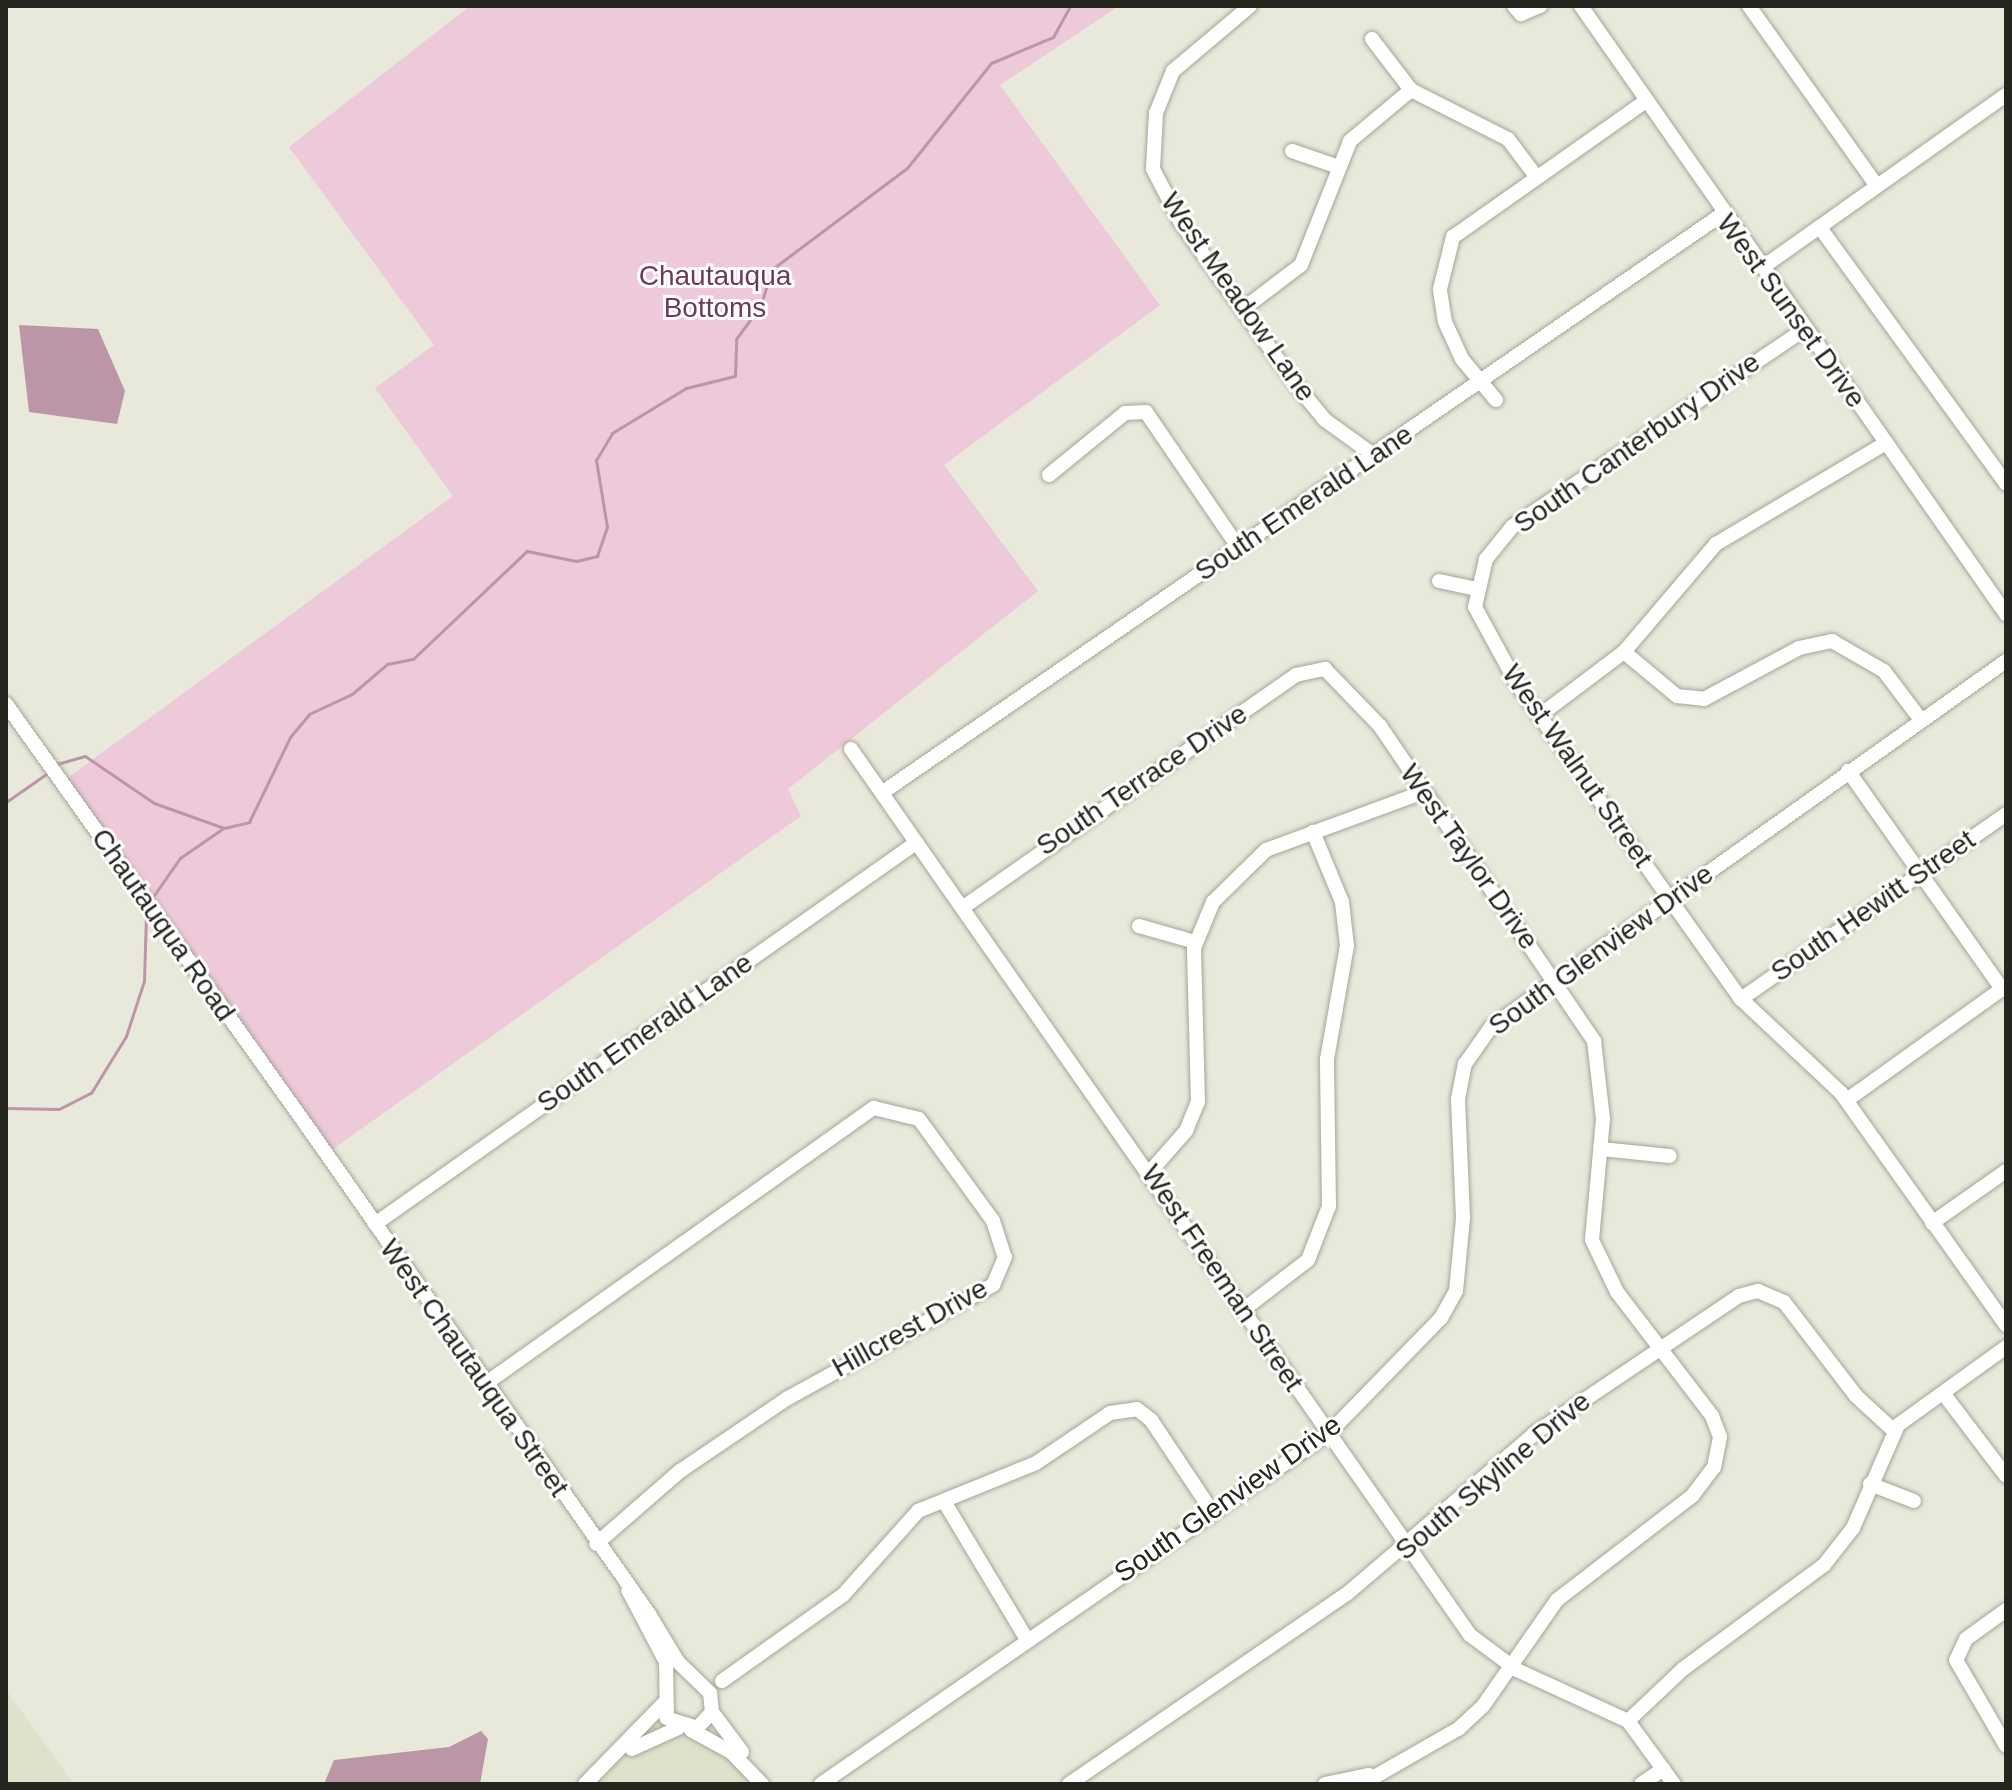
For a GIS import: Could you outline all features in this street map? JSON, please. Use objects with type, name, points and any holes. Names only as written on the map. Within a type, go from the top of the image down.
[{"type":"street","name":"West Meadow Lane","points":[[1250,6],[1173,71],[1151,139],[1163,194],[1325,420],[1375,456]]},
{"type":"street","points":[[1514,6],[1521,14],[1540,6]]},
{"type":"street","name":"West Sunset Drive","points":[[1581,6],[1721,215],[1763,267],[2006,614]]},
{"type":"street","points":[[1749,6],[1875,183]]},
{"type":"street","points":[[1372,39],[1411,90],[1508,139],[1535,175]]},
{"type":"street","points":[[1243,309],[1310,251],[1336,166],[1359,130],[1411,90]]},
{"type":"street","points":[[1763,267],[1821,229],[1875,183],[2006,95]]},
{"type":"street","points":[[1496,400],[1445,322],[1443,259],[1477,215],[1646,101]]},
{"type":"street","points":[[1292,151],[1336,166]]},
{"type":"street","name":"South Emerald Lane","points":[[886,790],[1238,547],[1483,383],[1721,215]]},
{"type":"street","points":[[1821,229],[2006,484]]},
{"type":"street","name":"South Canterbury Drive","points":[[1477,617],[1476,589],[1486,559],[1512,527],[1805,329]]},
{"type":"street","points":[[1049,475],[1125,413],[1146,412],[1238,547]]},
{"type":"street","points":[[1539,716],[1624,652],[1716,544],[1886,443]]},
{"type":"street","points":[[1439,581],[1476,589]]},
{"type":"street","name":"West Walnut Street","points":[[1477,617],[1539,716],[1741,999],[1847,1100],[2006,1325]]},
{"type":"street","points":[[1624,652],[1677,696],[1704,699],[1799,648],[1832,641],[1884,671],[1921,720]]},
{"type":"street","name":"South Glenview Drive","points":[[821,1784],[1026,1638],[1329,1433],[1441,1318],[1456,1291],[1463,1218],[1458,1099],[1465,1064],[1491,1027],[2006,661]]},
{"type":"street","name":"West Taylor Drive","points":[[1325,669],[1379,725],[1421,793],[1594,1041],[1601,1149],[1592,1240],[1617,1292],[1717,1425],[1714,1467],[1697,1489],[1557,1600],[1510,1666]]},
{"type":"street","name":"South Terrace Drive","points":[[965,906],[1296,675],[1325,669]]},
{"type":"street","name":"Chautauqua Road","points":[[6,704],[321,1146]]},
{"type":"street","name":"West Freeman Street","points":[[851,749],[886,790],[916,843],[965,906],[1470,1635],[1510,1666],[1628,1721],[1674,1784]]},
{"type":"street","points":[[1847,1100],[2002,989],[1848,771]]},
{"type":"street","points":[[1149,1173],[1186,1131],[1198,1102],[1195,942],[1213,902],[1241,868],[1313,832],[1421,793]]},
{"type":"street","name":"South Hewitt Street","points":[[1741,999],[1920,871],[2006,814]]},
{"type":"street","points":[[1243,1310],[1308,1260],[1329,1206],[1327,1059],[1347,946],[1342,902],[1313,832]]},
{"type":"street","name":"South Emerald Lane","points":[[375,1224],[916,843]]},
{"type":"street","points":[[1139,926],[1195,942]]},
{"type":"street","name":"Hillcrest Drive","points":[[485,1384],[874,1108],[919,1119],[993,1221],[1005,1257],[993,1285],[762,1415],[680,1471],[596,1544]]},
{"type":"street","name":"West Chautauqua Street","points":[[321,1146],[628,1590],[696,1681],[710,1693],[712,1712],[764,1784]]},
{"type":"street","points":[[1601,1149],[1670,1156]]},
{"type":"street","points":[[1932,1223],[2006,1171]]},
{"type":"street","name":"South Skyline Drive","points":[[1069,1784],[1407,1548],[1538,1431],[1739,1296],[1770,1293],[1894,1431]]},
{"type":"street","points":[[1628,1721],[1683,1669],[1824,1565],[1853,1528],[1894,1431],[2006,1347]]},
{"type":"street","points":[[1943,1393],[2006,1476]]},
{"type":"street","points":[[722,1681],[843,1595],[901,1525],[1036,1463],[1110,1413],[1137,1409],[1213,1513]]},
{"type":"street","points":[[1870,1484],[1914,1501]]},
{"type":"street","points":[[945,1503],[1026,1638]]},
{"type":"street","name":"West Chautauqua Street","points":[[628,1590],[664,1655],[666,1696],[685,1729],[731,1752],[764,1784]]},
{"type":"street","points":[[2006,1610],[1966,1639],[1956,1660],[2006,1746]]},
{"type":"street","points":[[1325,1784],[1365,1779],[1458,1729],[1510,1666]]},
{"type":"street","points":[[585,1784],[666,1696],[696,1681]]},
{"type":"street","points":[[599,1771],[654,1734],[685,1729],[712,1712]]},
{"type":"street","points":[[1641,1784],[1663,1769]]},
{"type":"shaded area","points":[[19,325],[98,329],[125,391],[117,424],[29,412]]},
{"type":"shaded area","points":[[6,1690],[74,1784],[6,1784]]},
{"type":"shaded area","points":[[654,1710],[675,1731],[736,1761],[757,1784],[576,1784]]},
{"type":"shaded area","points":[[481,1731],[488,1739],[480,1784],[324,1784],[334,1760],[449,1747]]},
{"type":"green space","name":"Chautauqua Bottoms","points":[[470,6],[1119,6],[1000,85],[1160,305],[944,465],[1038,591],[788,789],[801,816],[326,1154],[62,782],[453,496],[375,388],[434,345],[289,147]]},
{"type":"waterway","points":[[57,764],[85,756],[154,803],[224,828],[249,822],[290,737],[309,714],[352,694],[387,664],[413,659],[527,551],[576,561],[597,556],[607,527],[596,460],[612,433],[686,388],[735,376],[736,339],[761,305],[771,270],[907,168],[991,63],[1053,37],[1070,6]]},
{"type":"waterway","points":[[6,802],[49,772]]},
{"type":"waterway","points":[[152,898],[180,858],[222,829]]},
{"type":"waterway","points":[[6,1108],[59,1109],[91,1093],[126,1036],[144,981],[146,912]]}]
